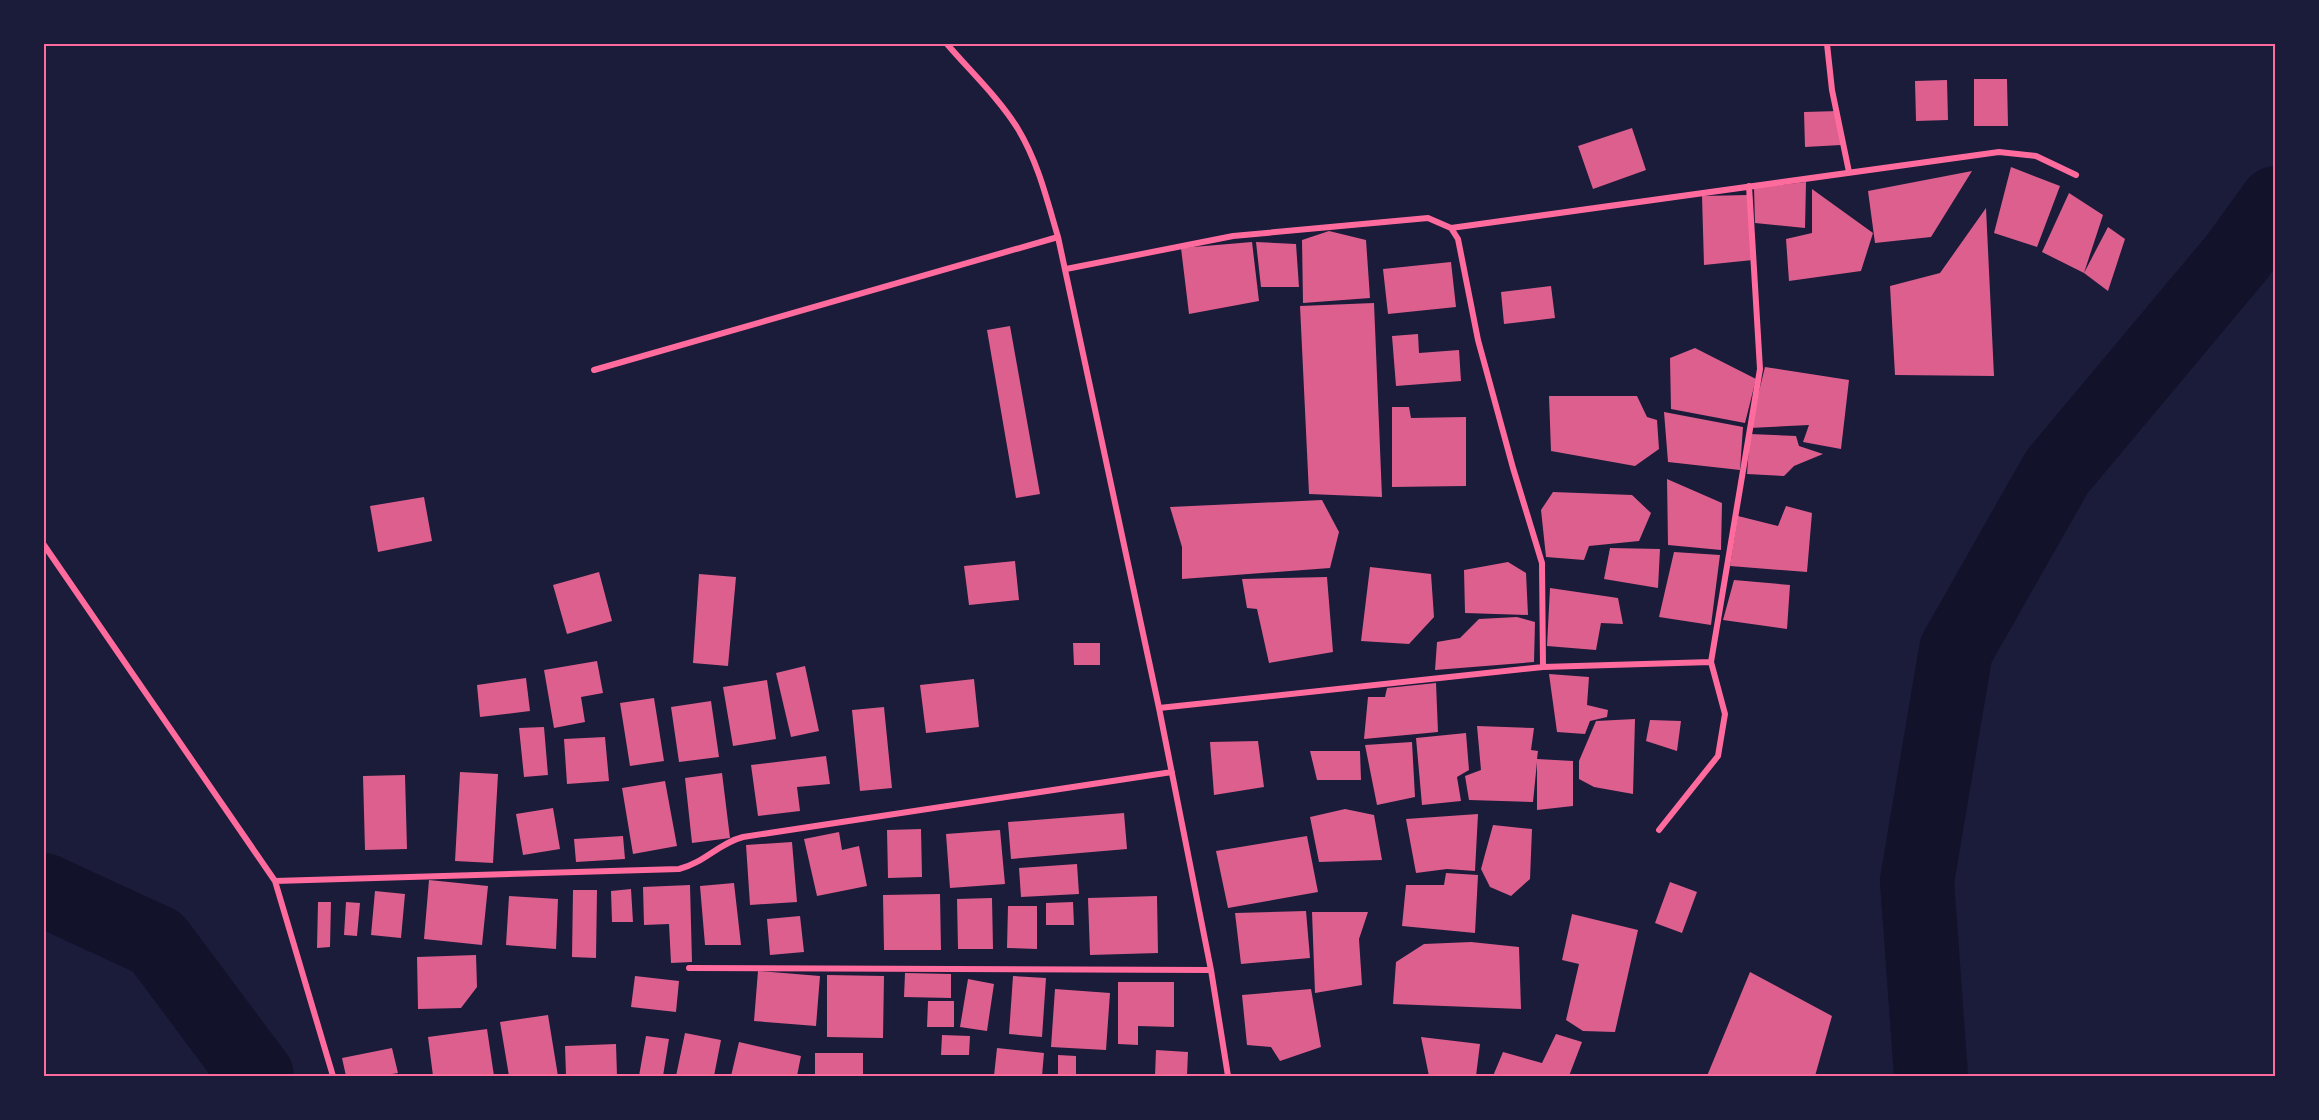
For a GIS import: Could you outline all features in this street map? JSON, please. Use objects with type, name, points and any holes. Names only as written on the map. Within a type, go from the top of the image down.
[{"type":"street","points":[[946,44],[1017,127],[1043,184],[1058,237],[1172,772],[1211,970],[1228,1077]]},
{"type":"street","points":[[1827,44],[1832,90],[1849,172]]},
{"type":"street","points":[[1066,269],[1233,236],[1428,218],[1451,228],[1999,152],[2036,156],[2076,175]]},
{"type":"street","points":[[1659,830],[1718,756],[1725,714],[1711,662],[1760,369],[1749,186]]},
{"type":"street","points":[[1451,228],[1458,239],[1478,340],[1542,563],[1543,667]]},
{"type":"street","points":[[594,369],[1058,237]]},
{"type":"street","points":[[44,545],[275,881],[333,1077]]},
{"type":"street","points":[[1159,708],[1543,667],[1711,662]]},
{"type":"street","points":[[275,881],[679,869],[694,866],[727,841],[743,837],[1172,772]]},
{"type":"street","points":[[689,968],[1211,970]]},
{"type":"building","points":[[1974,79],[2007,79],[2008,126],[1974,126]]},
{"type":"building","points":[[1947,80],[1948,120],[1916,121],[1915,81]]},
{"type":"building","points":[[1839,111],[1841,145],[1805,147],[1804,112]]},
{"type":"building","points":[[1632,128],[1646,170],[1593,189],[1578,146]]},
{"type":"building","points":[[2011,167],[2060,186],[2037,247],[1994,233]]},
{"type":"building","points":[[1972,171],[1931,237],[1875,243],[1868,191]]},
{"type":"building","points":[[1806,182],[1805,228],[1755,223],[1754,188]]},
{"type":"building","points":[[1812,189],[1873,233],[1861,271],[1789,281],[1786,239],[1812,233]]},
{"type":"building","points":[[2069,193],[2103,215],[2084,273],[2042,252]]},
{"type":"building","points":[[1748,195],[1753,260],[1704,265],[1702,196]]},
{"type":"building","points":[[1986,208],[1994,376],[1895,375],[1890,286],[1940,273]]},
{"type":"building","points":[[2108,227],[2125,239],[2108,291],[2084,273]]},
{"type":"building","points":[[1329,231],[1366,240],[1370,298],[1303,303],[1302,240]]},
{"type":"building","points":[[1252,242],[1259,301],[1189,314],[1181,248]]},
{"type":"building","points":[[1256,242],[1296,244],[1299,287],[1261,287]]},
{"type":"building","points":[[1451,262],[1456,307],[1388,314],[1383,269]]},
{"type":"building","points":[[1551,286],[1555,318],[1504,324],[1501,292]]},
{"type":"building","points":[[1374,303],[1382,497],[1309,494],[1300,306]]},
{"type":"building","points":[[1010,326],[1040,494],[1016,498],[987,330]]},
{"type":"building","points":[[1418,334],[1419,353],[1459,350],[1461,381],[1396,386],[1392,336]]},
{"type":"building","points":[[1695,348],[1756,379],[1745,423],[1671,409],[1670,358]]},
{"type":"building","points":[[1765,367],[1849,380],[1841,449],[1803,442],[1809,425],[1750,428]]},
{"type":"building","points":[[1549,396],[1637,396],[1647,417],[1657,420],[1659,449],[1635,466],[1551,451]]},
{"type":"building","points":[[1392,407],[1409,407],[1411,418],[1466,417],[1466,486],[1392,487]]},
{"type":"building","points":[[1664,412],[1743,427],[1740,470],[1668,462]]},
{"type":"building","points":[[1750,434],[1796,436],[1799,446],[1823,454],[1794,466],[1784,476],[1747,474]]},
{"type":"building","points":[[1667,479],[1722,503],[1721,550],[1668,545]]},
{"type":"building","points":[[1553,492],[1632,495],[1651,513],[1639,541],[1589,546],[1584,560],[1546,557],[1541,510]]},
{"type":"building","points":[[424,497],[432,541],[378,552],[370,506]]},
{"type":"building","points":[[1322,500],[1339,532],[1330,568],[1182,579],[1182,547],[1170,507]]},
{"type":"building","points":[[1786,506],[1812,513],[1807,572],[1730,566],[1738,516],[1778,526]]},
{"type":"building","points":[[1610,548],[1660,549],[1658,588],[1604,579]]},
{"type":"building","points":[[1674,552],[1720,555],[1711,625],[1659,617]]},
{"type":"building","points":[[1015,561],[1019,600],[969,605],[964,566]]},
{"type":"building","points":[[1508,562],[1526,573],[1528,615],[1465,613],[1464,570]]},
{"type":"building","points":[[1370,567],[1431,574],[1434,617],[1409,644],[1361,641]]},
{"type":"building","points":[[599,572],[612,621],[567,634],[553,585]]},
{"type":"building","points":[[699,574],[736,577],[728,666],[693,663]]},
{"type":"building","points":[[1327,577],[1333,652],[1269,663],[1257,609],[1247,608],[1242,579]]},
{"type":"building","points":[[1734,580],[1790,585],[1787,629],[1723,620]]},
{"type":"building","points":[[1550,588],[1618,598],[1623,624],[1601,623],[1596,650],[1547,646]]},
{"type":"building","points":[[1517,617],[1535,622],[1534,662],[1435,670],[1437,642],[1460,638],[1479,619]]},
{"type":"building","points":[[1073,643],[1100,643],[1100,665],[1074,665]]},
{"type":"building","points":[[597,661],[603,693],[581,697],[585,722],[554,728],[544,670]]},
{"type":"building","points":[[805,666],[819,731],[791,737],[776,673]]},
{"type":"building","points":[[1549,674],[1589,677],[1587,705],[1608,710],[1607,717],[1590,721],[1585,734],[1557,732]]},
{"type":"building","points":[[526,678],[530,711],[480,717],[477,685]]},
{"type":"building","points":[[974,679],[979,727],[926,733],[920,685]]},
{"type":"building","points":[[767,680],[776,739],[733,746],[723,687]]},
{"type":"building","points":[[1436,683],[1438,732],[1364,739],[1368,697],[1385,697],[1387,688]]},
{"type":"building","points":[[654,698],[664,761],[630,766],[620,703]]},
{"type":"building","points":[[711,701],[719,757],[679,762],[671,707]]},
{"type":"building","points":[[884,707],[892,788],[860,791],[852,710]]},
{"type":"building","points":[[1635,719],[1633,794],[1594,787],[1579,779],[1579,761],[1596,721]]},
{"type":"building","points":[[1650,720],[1681,721],[1677,751],[1646,741]]},
{"type":"building","points":[[1477,726],[1534,728],[1531,750],[1538,751],[1537,759],[1573,761],[1573,806],[1537,810],[1537,762],[1533,802],[1469,800],[1465,776],[1481,770]]},
{"type":"building","points":[[544,727],[548,775],[524,777],[519,728]]},
{"type":"building","points":[[1466,733],[1469,770],[1457,777],[1461,801],[1422,805],[1416,738]]},
{"type":"building","points":[[605,737],[609,781],[567,784],[564,739]]},
{"type":"building","points":[[1258,741],[1264,787],[1214,795],[1210,742]]},
{"type":"building","points":[[1412,742],[1415,797],[1377,805],[1365,745]]},
{"type":"building","points":[[1310,751],[1360,751],[1361,780],[1317,780]]},
{"type":"building","points":[[826,756],[830,784],[797,787],[800,811],[758,816],[751,765]]},
{"type":"building","points":[[460,772],[498,774],[493,863],[455,861]]},
{"type":"building","points":[[722,773],[730,838],[692,843],[685,778]]},
{"type":"building","points":[[405,775],[407,849],[365,850],[363,776]]},
{"type":"building","points":[[665,781],[677,846],[633,854],[622,788]]},
{"type":"building","points":[[553,808],[560,849],[523,855],[516,814]]},
{"type":"building","points":[[1345,809],[1374,815],[1382,860],[1319,862],[1310,817]]},
{"type":"building","points":[[1124,813],[1127,849],[1011,859],[1008,822]]},
{"type":"building","points":[[1478,814],[1475,871],[1447,869],[1416,873],[1406,819]]},
{"type":"building","points":[[1493,825],[1532,829],[1530,879],[1511,896],[1490,887],[1481,869]]},
{"type":"building","points":[[921,829],[922,877],[888,878],[887,830]]},
{"type":"building","points":[[1000,830],[1005,884],[950,888],[946,834]]},
{"type":"building","points":[[839,832],[842,850],[859,846],[867,886],[817,896],[804,839]]},
{"type":"building","points":[[623,836],[625,859],[576,862],[574,839]]},
{"type":"building","points":[[1307,836],[1318,892],[1228,908],[1216,851]]},
{"type":"building","points":[[792,842],[797,902],[750,905],[746,845]]},
{"type":"building","points":[[1077,864],[1079,894],[1021,897],[1019,868]]},
{"type":"building","points":[[1446,873],[1478,875],[1475,933],[1402,926],[1406,885],[1444,885]]},
{"type":"building","points":[[429,880],[488,886],[482,945],[424,939]]},
{"type":"building","points":[[1670,882],[1697,892],[1682,933],[1655,923]]},
{"type":"building","points":[[734,883],[741,945],[705,945],[700,886]]},
{"type":"building","points":[[690,885],[692,962],[671,963],[669,924],[644,925],[643,887]]},
{"type":"building","points":[[631,889],[633,922],[612,922],[611,891]]},
{"type":"building","points":[[573,890],[597,890],[596,958],[572,957]]},
{"type":"building","points":[[375,891],[405,894],[401,938],[371,935]]},
{"type":"building","points":[[940,894],[941,950],[884,950],[883,895]]},
{"type":"building","points":[[509,896],[558,899],[556,949],[506,945]]},
{"type":"building","points":[[1157,896],[1158,953],[1090,955],[1088,898]]},
{"type":"building","points":[[992,898],[993,949],[958,949],[957,899]]},
{"type":"building","points":[[318,902],[331,902],[330,947],[317,948]]},
{"type":"building","points":[[346,902],[360,903],[357,936],[344,935]]},
{"type":"building","points":[[1073,902],[1074,925],[1046,925],[1046,903]]},
{"type":"building","points":[[1008,906],[1037,906],[1037,949],[1007,948]]},
{"type":"building","points":[[1306,911],[1310,958],[1241,964],[1235,913]]},
{"type":"building","points":[[1312,912],[1368,912],[1359,939],[1362,985],[1315,993]]},
{"type":"building","points":[[1572,914],[1638,930],[1615,1032],[1583,1031],[1566,1020],[1579,964],[1562,960]]},
{"type":"building","points":[[800,916],[804,952],[770,955],[767,919]]},
{"type":"building","points":[[1471,942],[1519,947],[1521,1009],[1393,1004],[1396,962],[1424,944]]},
{"type":"building","points":[[476,955],[477,987],[461,1008],[418,1009],[417,957]]},
{"type":"building","points":[[758,971],[820,976],[816,1026],[754,1021]]},
{"type":"building","points":[[1750,972],[1832,1016],[1815,1076],[1707,1076]]},
{"type":"building","points":[[905,973],[951,974],[951,998],[904,997]]},
{"type":"building","points":[[827,975],[884,976],[883,1038],[827,1037]]},
{"type":"building","points":[[635,976],[679,981],[676,1012],[631,1007]]},
{"type":"building","points":[[1013,976],[1046,978],[1042,1037],[1009,1034]]},
{"type":"building","points":[[968,979],[994,984],[987,1031],[960,1027]]},
{"type":"building","points":[[1118,982],[1174,982],[1174,1027],[1138,1026],[1138,1045],[1118,1044]]},
{"type":"building","points":[[1055,989],[1110,993],[1106,1050],[1051,1047]]},
{"type":"building","points":[[1311,989],[1321,1047],[1280,1061],[1271,1047],[1247,1045],[1242,995]]},
{"type":"building","points":[[928,1001],[954,1001],[954,1027],[927,1027]]},
{"type":"building","points":[[548,1015],[558,1076],[509,1076],[500,1022]]},
{"type":"building","points":[[487,1029],[494,1076],[433,1076],[428,1037]]},
{"type":"building","points":[[685,1033],[721,1040],[714,1076],[676,1076]]},
{"type":"building","points":[[1556,1034],[1582,1042],[1569,1076],[1493,1076],[1503,1052],[1542,1063]]},
{"type":"building","points":[[942,1035],[970,1036],[969,1055],[941,1055]]},
{"type":"building","points":[[646,1036],[669,1039],[663,1076],[639,1076]]},
{"type":"building","points":[[1421,1037],[1480,1044],[1476,1076],[1429,1076]]},
{"type":"building","points":[[739,1042],[801,1056],[797,1076],[731,1076]]},
{"type":"building","points":[[616,1044],[617,1076],[566,1076],[565,1046]]},
{"type":"building","points":[[392,1048],[398,1073],[380,1076],[346,1076],[342,1058]]},
{"type":"building","points":[[997,1048],[1044,1053],[1042,1076],[994,1076]]},
{"type":"building","points":[[1156,1050],[1188,1052],[1187,1076],[1155,1076]]},
{"type":"building","points":[[815,1053],[863,1053],[863,1076],[815,1076]]},
{"type":"building","points":[[1058,1055],[1076,1056],[1076,1074],[1097,1076],[1058,1076]]},
{"type":"waterway","points":[[1931,1076],[1917,881],[1956,650],[2057,472],[2237,257],[2276,203]]},
{"type":"waterway","points":[[44,890],[157,942],[257,1076]]}]
